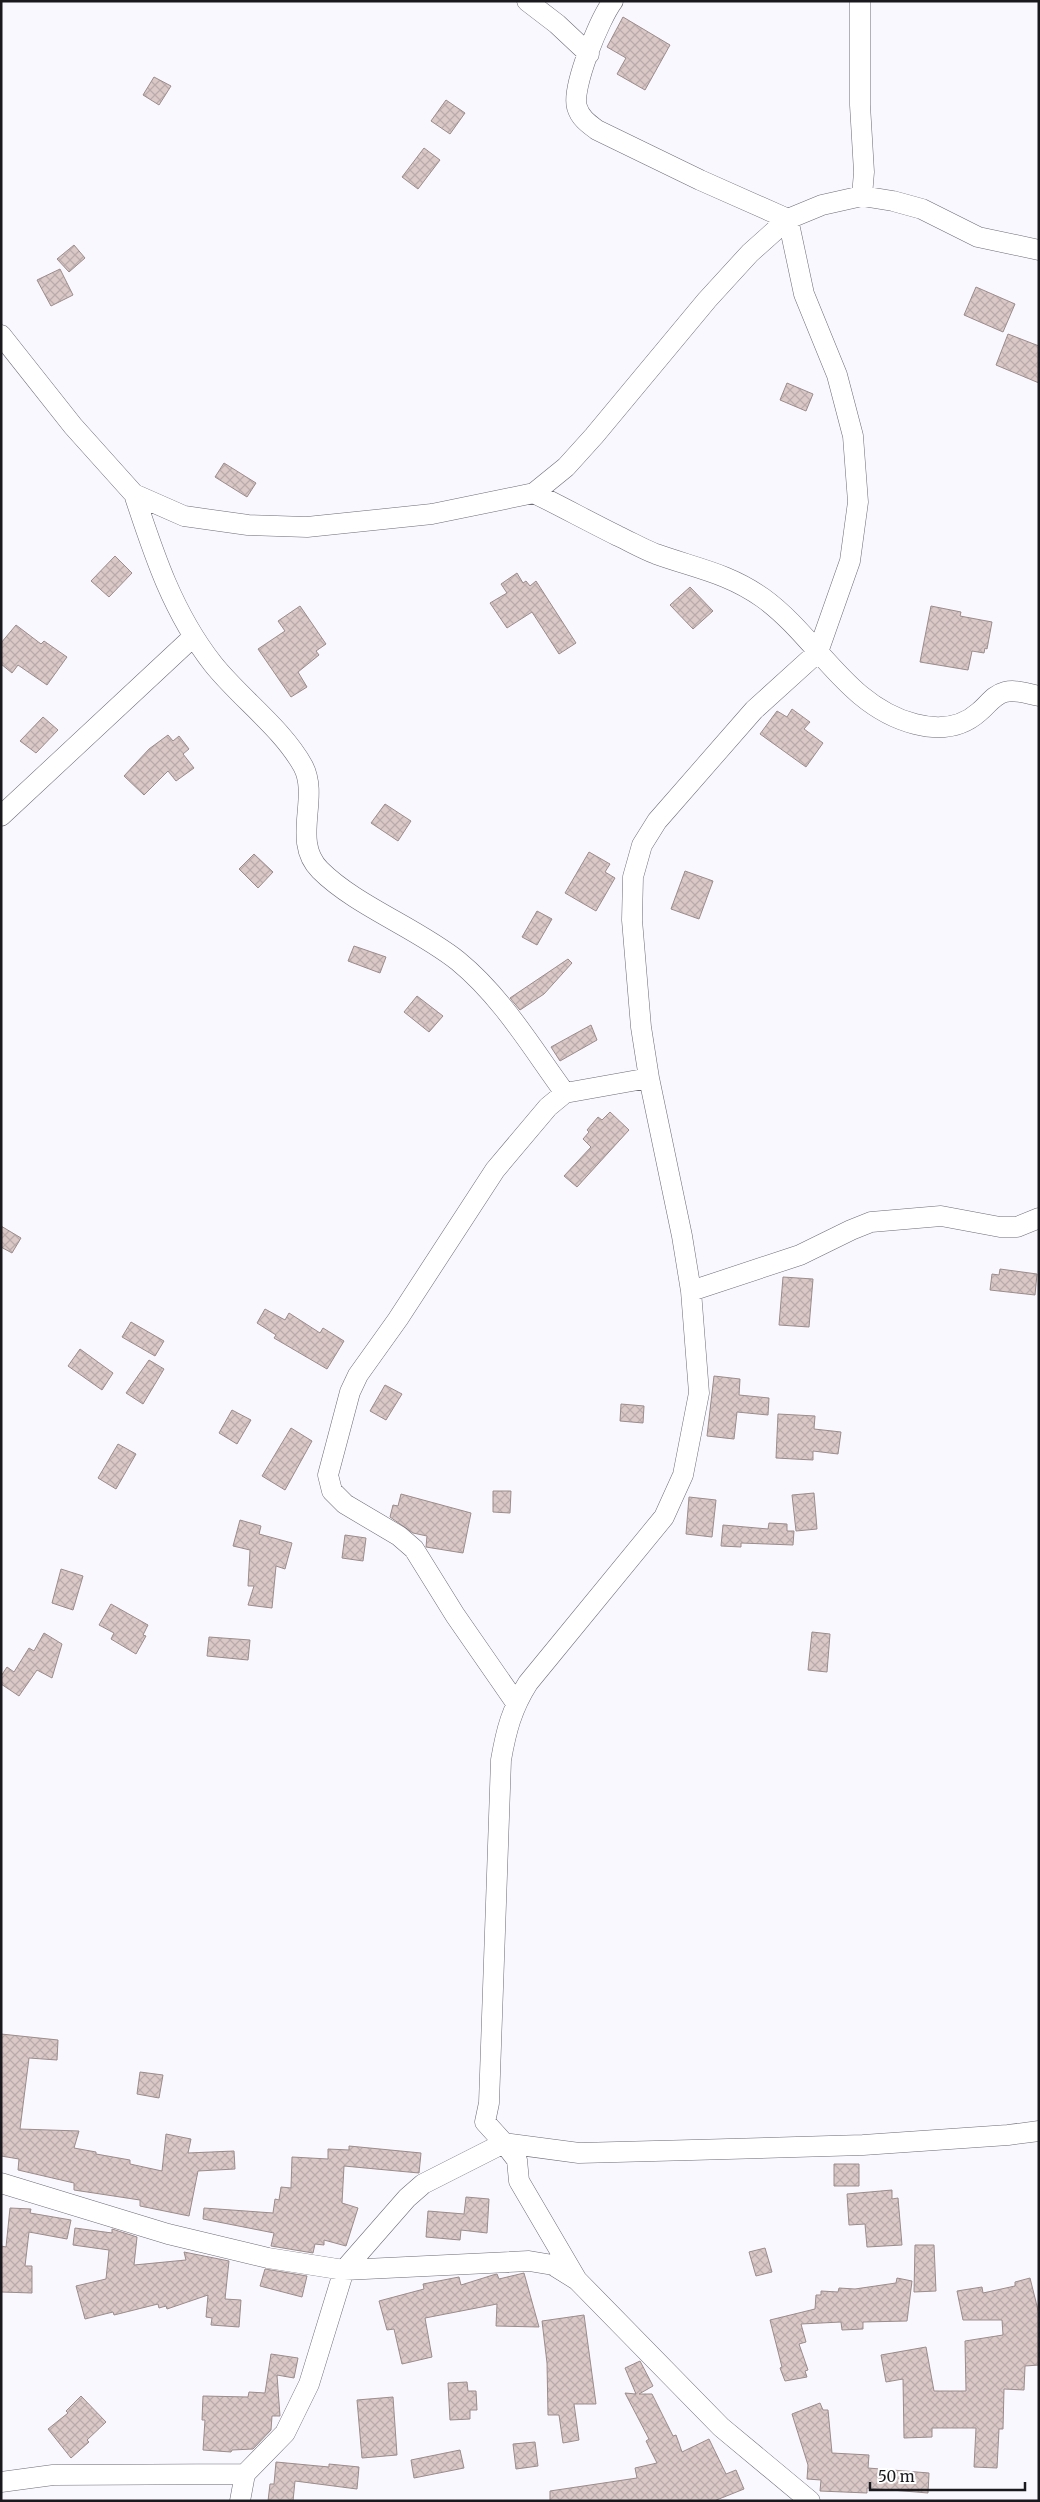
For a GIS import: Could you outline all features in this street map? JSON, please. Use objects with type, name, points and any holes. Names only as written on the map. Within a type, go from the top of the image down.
[{"type":"street","points":[[527,1],[557,24],[589,54]]},
{"type":"street","points":[[613,1],[596,34],[578,82],[577,108],[584,120],[597,130],[788,220]]},
{"type":"street","points":[[860,1],[860,105],[864,172],[862,196]]},
{"type":"street","points":[[134,494],[184,516],[248,526],[307,527],[432,514],[534,493],[566,467],[707,300],[750,253],[788,220],[822,205],[862,196],[922,209],[978,237],[1039,250]]},
{"type":"street","points":[[788,220],[804,294],[837,375],[854,436],[858,493],[850,561],[818,652],[754,710],[656,821],[642,845],[633,877],[632,920],[641,1027],[649,1078],[691,1291],[699,1393],[683,1476],[664,1517],[528,1683],[516,1703],[506,1726],[500,1760],[490,2093],[485,2122],[504,2142],[517,2160],[519,2181],[577,2280],[721,2427],[810,2501]]},
{"type":"street","points":[[1,336],[73,426],[134,494],[159,569],[193,637],[214,666],[295,753],[302,765],[308,785],[305,833],[309,853],[320,870],[351,894],[409,927],[458,962],[493,995],[565,1093]]},
{"type":"street","points":[[534,493],[654,554],[716,572],[739,584],[782,613],[855,692],[882,712],[914,724],[940,729],[958,725],[978,713],[991,698],[1005,692],[1020,692],[1039,696]]},
{"type":"street","points":[[1,816],[193,637]]},
{"type":"street","points":[[516,1703],[455,1616],[414,1549],[399,1536],[345,1504],[332,1490],[328,1475],[350,1392],[358,1375],[398,1319],[495,1170],[548,1107],[565,1093],[649,1078]]},
{"type":"street","points":[[691,1291],[800,1255],[850,1230],[871,1222],[941,1216],[1000,1227],[1016,1227],[1039,1218]]},
{"type":"street","points":[[240,2501],[245,2474],[285,2433],[309,2384],[344,2270],[407,2198],[423,2184],[504,2142],[578,2153],[863,2145],[1008,2136],[1039,2131]]},
{"type":"street","points":[[1,2183],[168,2234],[268,2258],[344,2270],[529,2261],[552,2265],[577,2280]]},
{"type":"street","points":[[1,2482],[53,2475],[245,2474]]},
{"type":"building","points":[[623,17],[670,45],[645,90],[617,74],[626,58],[607,47]]},
{"type":"building","points":[[154,77],[171,86],[159,105],[143,95]]},
{"type":"building","points":[[446,100],[465,113],[450,134],[431,121]]},
{"type":"building","points":[[424,148],[440,160],[418,189],[402,177]]},
{"type":"building","points":[[74,245],[85,258],[69,272],[57,259]]},
{"type":"building","points":[[60,269],[73,295],[51,306],[37,280]]},
{"type":"building","points":[[976,287],[1015,304],[1003,332],[964,315]]},
{"type":"building","points":[[1008,334],[1039,346],[1039,383],[996,365]]},
{"type":"building","points":[[787,383],[813,394],[806,411],[780,400]]},
{"type":"building","points":[[224,463],[256,483],[247,497],[215,477]]},
{"type":"building","points":[[115,556],[132,573],[109,597],[91,581]]},
{"type":"building","points":[[517,573],[523,583],[526,581],[530,586],[536,581],[576,643],[559,654],[532,612],[507,628],[490,603],[507,593],[501,584]]},
{"type":"building","points":[[690,587],[713,611],[693,629],[670,605]]},
{"type":"building","points":[[300,606],[326,644],[316,651],[319,655],[298,672],[307,687],[291,697],[258,649],[285,631],[278,621]]},
{"type":"building","points":[[931,606],[961,612],[960,616],[992,622],[987,649],[985,648],[984,653],[972,651],[968,670],[920,662]]},
{"type":"building","points":[[16,625],[41,644],[44,641],[67,657],[47,685],[18,665],[12,673],[1,664],[1,643]]},
{"type":"building","points":[[792,709],[810,722],[804,729],[823,743],[806,767],[760,734],[777,711],[787,717]]},
{"type":"building","points":[[43,717],[58,730],[36,753],[20,741]]},
{"type":"building","points":[[168,735],[173,741],[179,736],[189,749],[183,754],[194,768],[176,781],[168,771],[144,795],[124,776],[149,749]]},
{"type":"building","points":[[385,804],[411,821],[398,841],[371,823]]},
{"type":"building","points":[[589,852],[610,864],[605,872],[615,878],[596,911],[565,893]]},
{"type":"building","points":[[254,854],[273,872],[258,888],[239,869]]},
{"type":"building","points":[[685,871],[713,881],[699,919],[671,909]]},
{"type":"building","points":[[537,911],[552,919],[537,945],[522,937]]},
{"type":"building","points":[[354,946],[386,957],[380,973],[348,961]]},
{"type":"building","points":[[568,959],[572,963],[544,994],[520,1010],[510,998]]},
{"type":"building","points":[[417,996],[443,1016],[429,1032],[404,1012]]},
{"type":"building","points":[[591,1025],[597,1040],[560,1061],[551,1047]]},
{"type":"building","points":[[610,1112],[629,1130],[577,1187],[564,1176],[591,1147],[583,1139],[589,1132],[587,1130],[598,1117],[602,1120]]},
{"type":"building","points":[[1,1226],[21,1238],[12,1253],[1,1247]]},
{"type":"building","points":[[1000,1269],[1037,1274],[1035,1295],[990,1290],[992,1274],[999,1275]]},
{"type":"building","points":[[783,1277],[813,1279],[809,1327],[779,1325]]},
{"type":"building","points":[[265,1309],[285,1320],[289,1313],[320,1333],[323,1328],[344,1341],[327,1369],[274,1338],[276,1335],[257,1323]]},
{"type":"building","points":[[131,1322],[164,1341],[155,1356],[122,1337]]},
{"type":"building","points":[[80,1349],[113,1373],[102,1390],[68,1366]]},
{"type":"building","points":[[149,1360],[164,1369],[143,1404],[126,1393]]},
{"type":"building","points":[[714,1376],[740,1379],[739,1395],[769,1398],[768,1415],[737,1412],[734,1439],[707,1436]]},
{"type":"building","points":[[385,1385],[402,1394],[386,1420],[370,1411]]},
{"type":"building","points":[[621,1404],[644,1406],[643,1423],[620,1421]]},
{"type":"building","points":[[232,1410],[251,1420],[237,1444],[219,1433]]},
{"type":"building","points":[[778,1414],[815,1416],[814,1429],[841,1432],[838,1454],[813,1451],[813,1460],[776,1458]]},
{"type":"building","points":[[291,1428],[312,1441],[285,1490],[262,1476]]},
{"type":"building","points":[[118,1444],[136,1454],[116,1489],[98,1478]]},
{"type":"building","points":[[493,1491],[511,1491],[510,1513],[493,1512]]},
{"type":"building","points":[[814,1493],[817,1529],[796,1531],[792,1495]]},
{"type":"building","points":[[401,1494],[471,1513],[463,1553],[426,1547],[427,1536],[413,1533],[390,1517],[393,1505],[398,1506]]},
{"type":"building","points":[[689,1497],[716,1500],[712,1537],[686,1534]]},
{"type":"building","points":[[240,1520],[261,1526],[259,1534],[292,1543],[285,1569],[276,1566],[272,1608],[248,1605],[254,1586],[248,1586],[250,1550],[233,1546]]},
{"type":"building","points":[[769,1523],[787,1524],[787,1531],[794,1531],[793,1545],[741,1543],[741,1547],[721,1546],[723,1525],[768,1529]]},
{"type":"building","points":[[345,1535],[366,1538],[363,1561],[342,1558]]},
{"type":"building","points":[[61,1569],[83,1576],[73,1610],[52,1603]]},
{"type":"building","points":[[111,1604],[148,1625],[143,1635],[146,1636],[136,1654],[111,1639],[114,1633],[99,1625]]},
{"type":"building","points":[[812,1632],[830,1634],[827,1672],[808,1670]]},
{"type":"building","points":[[44,1633],[62,1644],[52,1678],[37,1670],[19,1696],[1,1684],[1,1676],[7,1667],[14,1672],[29,1648],[34,1651]]},
{"type":"building","points":[[209,1637],[250,1640],[248,1660],[207,1656]]},
{"type":"building","points":[[1,2034],[58,2040],[57,2060],[29,2058],[20,2129],[79,2131],[74,2148],[130,2160],[130,2164],[162,2171],[166,2134],[191,2139],[188,2153],[234,2151],[235,2169],[198,2171],[189,2216],[140,2206],[140,2200],[74,2190],[74,2183],[18,2170],[19,2159],[1,2156]]},
{"type":"building","points":[[140,2072],[163,2075],[159,2098],[137,2094]]},
{"type":"building","points":[[349,2146],[421,2153],[419,2173],[344,2166],[342,2203],[358,2208],[346,2246],[324,2240],[324,2245],[315,2244],[313,2253],[271,2246],[274,2233],[203,2219],[204,2208],[273,2213],[275,2199],[279,2200],[281,2187],[291,2188],[292,2157],[328,2159],[328,2149],[349,2150]]},
{"type":"building","points":[[834,2164],[859,2164],[859,2186],[834,2186]]},
{"type":"building","points":[[892,2190],[892,2199],[898,2198],[902,2245],[867,2247],[865,2224],[849,2225],[847,2194]]},
{"type":"building","points":[[466,2197],[489,2199],[487,2233],[461,2230],[460,2240],[426,2237],[428,2211],[464,2214]]},
{"type":"building","points":[[10,2208],[31,2209],[30,2213],[71,2220],[67,2239],[29,2232],[25,2266],[32,2266],[32,2293],[1,2292],[1,2246],[6,2247]]},
{"type":"building","points":[[75,2228],[112,2233],[112,2229],[137,2237],[134,2265],[186,2260],[184,2252],[229,2261],[225,2299],[241,2300],[239,2327],[211,2325],[212,2318],[206,2317],[208,2295],[167,2309],[166,2306],[159,2308],[158,2304],[114,2315],[113,2312],[85,2319],[76,2286],[106,2279],[109,2250],[73,2245]]},
{"type":"building","points":[[915,2245],[934,2245],[936,2291],[914,2292]]},
{"type":"building","points":[[765,2248],[772,2272],[756,2276],[749,2252]]},
{"type":"building","points":[[265,2269],[307,2276],[302,2297],[260,2286]]},
{"type":"building","points":[[524,2273],[539,2327],[496,2326],[497,2304],[425,2318],[432,2357],[402,2364],[394,2329],[387,2330],[379,2301],[424,2289],[423,2284],[459,2277],[461,2285],[497,2274],[499,2279]]},
{"type":"building","points":[[897,2278],[912,2281],[907,2321],[863,2322],[863,2329],[842,2330],[841,2322],[801,2324],[806,2342],[799,2344],[808,2370],[805,2371],[807,2377],[785,2381],[780,2368],[782,2367],[770,2320],[815,2309],[816,2295],[821,2295],[821,2291],[838,2292],[839,2288],[855,2289],[896,2283]]},
{"type":"building","points":[[1030,2278],[1039,2314],[1039,2365],[1025,2366],[1024,2390],[1004,2389],[1003,2429],[999,2429],[997,2468],[974,2467],[976,2428],[932,2428],[932,2437],[904,2438],[903,2379],[886,2382],[881,2355],[926,2347],[934,2391],[966,2391],[965,2341],[1003,2335],[1002,2320],[963,2320],[957,2291],[982,2287],[983,2293],[1015,2286],[1015,2282]]},
{"type":"building","points":[[584,2315],[596,2404],[574,2404],[579,2440],[563,2443],[559,2415],[548,2415],[547,2363],[542,2321]]},
{"type":"building","points":[[271,2354],[298,2358],[294,2378],[277,2375],[280,2416],[272,2416],[271,2430],[253,2449],[232,2450],[231,2452],[203,2450],[205,2420],[202,2420],[203,2396],[248,2397],[249,2392],[265,2393]]},
{"type":"building","points":[[640,2361],[653,2386],[639,2394],[652,2394],[673,2436],[676,2435],[682,2452],[709,2439],[726,2474],[736,2470],[744,2489],[714,2501],[550,2501],[550,2491],[637,2478],[635,2468],[657,2463],[646,2441],[649,2439],[625,2393],[636,2394],[625,2368]]},
{"type":"building","points":[[467,2382],[468,2391],[476,2391],[477,2410],[470,2410],[470,2419],[450,2420],[448,2383]]},
{"type":"building","points":[[81,2396],[106,2422],[87,2440],[89,2442],[71,2458],[48,2429],[68,2413],[66,2411]]},
{"type":"building","points":[[393,2397],[397,2455],[362,2458],[357,2400]]},
{"type":"building","points":[[820,2403],[823,2410],[828,2410],[832,2453],[869,2455],[868,2468],[929,2473],[928,2493],[867,2488],[867,2493],[820,2491],[821,2480],[807,2479],[808,2465],[792,2414]]},
{"type":"building","points":[[535,2442],[538,2466],[516,2469],[513,2444]]},
{"type":"building","points":[[460,2450],[464,2468],[414,2478],[411,2460]]},
{"type":"building","points":[[276,2462],[329,2467],[329,2464],[359,2467],[357,2489],[295,2481],[293,2501],[268,2501],[270,2484],[274,2484]]}]
